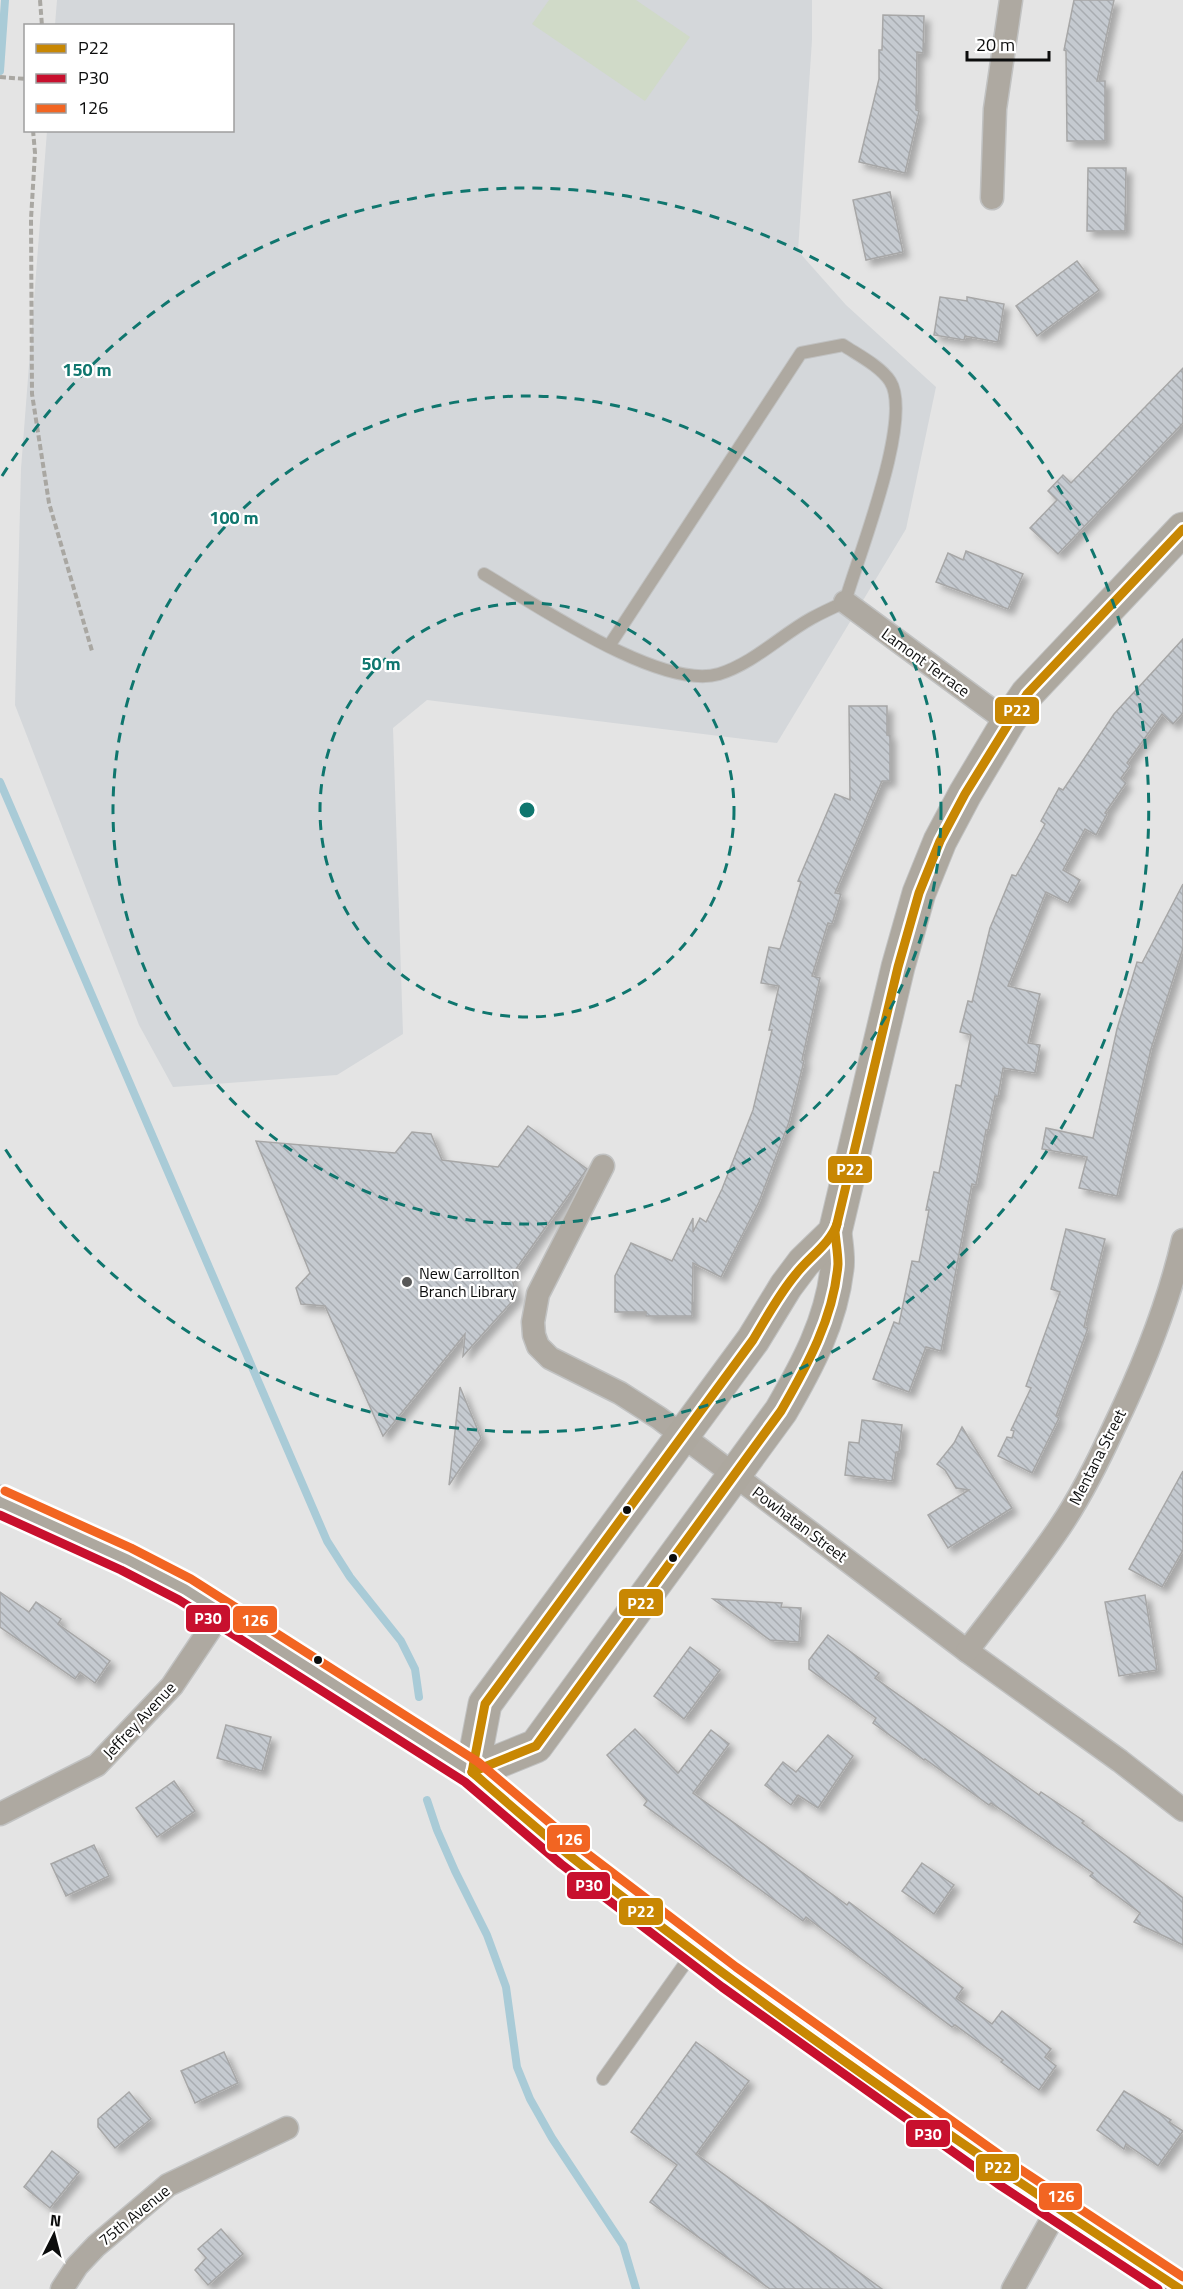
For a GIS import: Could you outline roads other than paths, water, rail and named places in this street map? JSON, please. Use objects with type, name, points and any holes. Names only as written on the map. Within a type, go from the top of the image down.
[{"type":"street","points":[[992,198],[995,109],[1011,0]]},
{"type":"street","points":[[472,1772],[536,1746],[781,1411],[811,1359],[830,1308],[838,1267],[835,1232],[898,967],[919,893],[940,841],[1008,722],[1027,694],[1183,529]]},
{"type":"street","name":"Lamont Terrace","points":[[845,602],[1008,722]]},
{"type":"street","name":"Powhatan Street","points":[[603,1166],[538,1294],[533,1322],[538,1346],[550,1358],[620,1393],[682,1435],[967,1651],[1120,1761],[1183,1810]]},
{"type":"street","points":[[472,1772],[485,1704],[753,1340],[786,1286],[804,1262],[835,1232]]},
{"type":"street","name":"Mentana Street","points":[[967,1651],[1060,1527],[1091,1476],[1156,1332],[1177,1267],[1183,1240]]},
{"type":"street","points":[[0,1502],[126,1559],[185,1590],[472,1772],[568,1854],[729,1977],[1057,2210],[1180,2289]]},
{"type":"street","name":"Jeffrey Avenue","points":[[0,1814],[97,1765],[172,1686],[221,1613]]},
{"type":"street","name":"75th Avenue","points":[[62,2289],[77,2266],[96,2246],[168,2185],[287,2128]]},
{"type":"street","points":[[1013,2289],[1057,2210]]},
{"type":"lane","points":[[484,574],[609,646],[668,672],[700,676],[718,674],[750,659],[811,618],[845,602],[892,448],[897,406],[891,382],[880,370],[843,345],[801,353],[609,646]]},
{"type":"lane","points":[[603,2079],[695,1950]]},
{"type":"waterway","points":[[0,71],[5,0]]},
{"type":"waterway","points":[[0,782],[327,1541],[350,1577],[401,1641],[415,1669],[419,1697]]},
{"type":"waterway","points":[[427,1800],[455,1871],[487,1935],[506,1987],[517,2067],[530,2099],[552,2138],[623,2245],[636,2289]]},
{"type":"place","name":"New Carrollton Branch Library","points":[[407,1282]]}]
